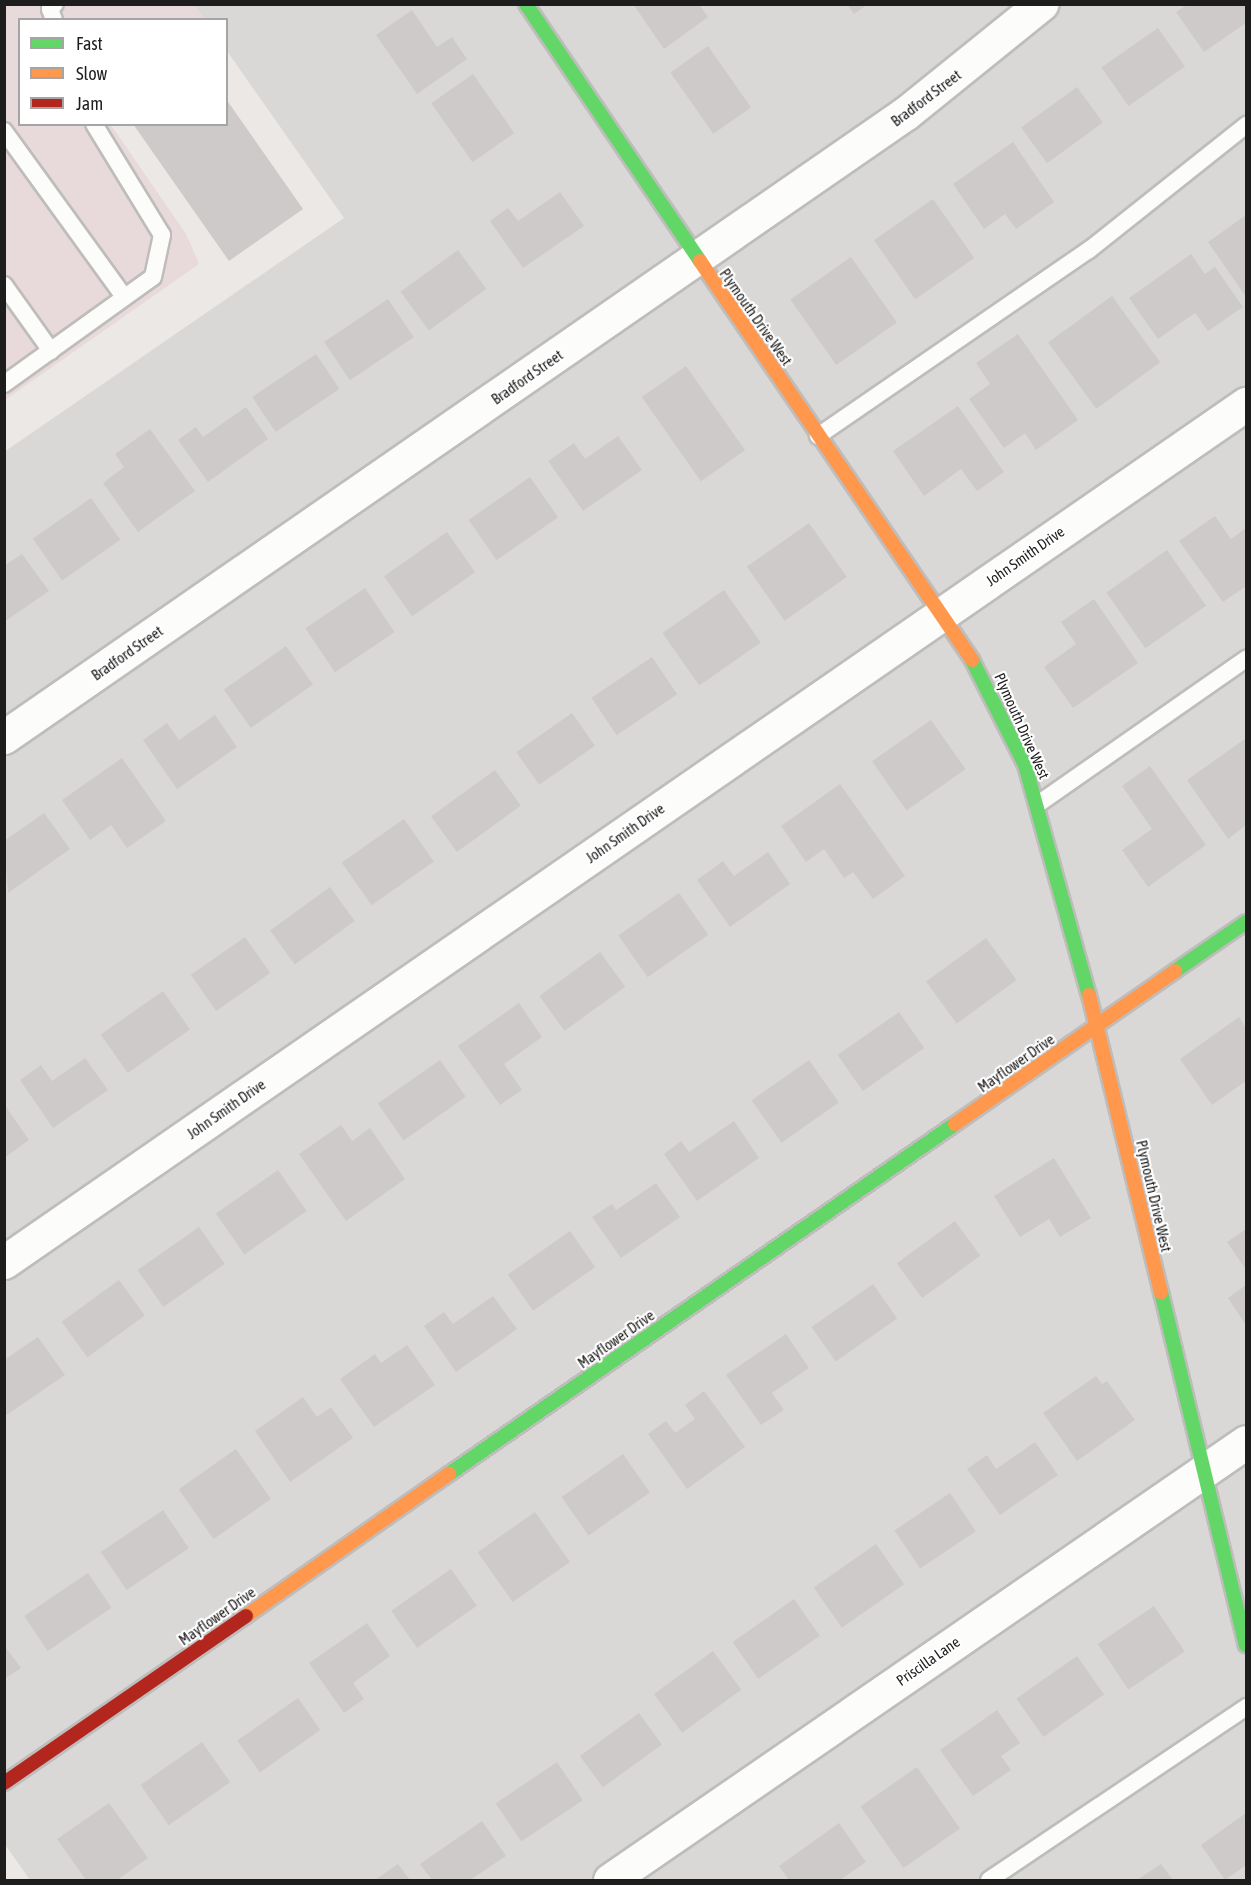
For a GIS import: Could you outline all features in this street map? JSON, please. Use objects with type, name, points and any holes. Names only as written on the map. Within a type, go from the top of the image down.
[{"type":"street","name":"Plymouth Drive West","points":[[526,4],[697,260],[942,614],[993,697],[1038,804],[1097,1026],[1202,1473],[1246,1646]]},
{"type":"street","name":"Bradford Street","points":[[4,737],[697,260],[906,113],[1041,4]]},
{"type":"street","name":"John Smith Drive","points":[[4,1262],[1246,404]]},
{"type":"street","name":"Mayflower Drive","points":[[4,1783],[1246,922]]},
{"type":"street","name":"Priscilla Lane","points":[[610,1881],[1246,1442]]},
{"type":"lane","points":[[53,18],[50,9],[55,4]]},
{"type":"lane","points":[[818,436],[1089,250],[1246,125]]},
{"type":"lane","points":[[4,384],[153,277],[162,235],[95,126]]},
{"type":"lane","points":[[4,131],[124,297]]},
{"type":"lane","points":[[4,285],[51,351]]},
{"type":"lane","points":[[1038,804],[1246,659]]},
{"type":"lane","points":[[989,1881],[1246,1707]]},
{"type":"shaded area","points":[[5,5],[194,5],[203,18],[18,18],[18,126],[112,126],[186,234],[199,264],[5,400]]},
{"type":"shaded area","points":[[194,5],[1246,5],[1246,1880],[30,1880],[4,1843],[4,452],[344,218],[228,52],[228,18],[203,18]]},
{"type":"building","points":[[633,4],[699,4],[708,17],[664,49]]},
{"type":"building","points":[[847,4],[868,4],[854,14]]},
{"type":"building","points":[[1188,4],[1246,4],[1246,23],[1204,52],[1176,12]]},
{"type":"building","points":[[412,10],[437,47],[452,37],[467,59],[417,94],[376,35]]},
{"type":"building","points":[[1158,28],[1185,67],[1128,106],[1101,68]]},
{"type":"building","points":[[708,46],[751,107],[713,134],[670,72]]},
{"type":"building","points":[[473,74],[514,133],[473,162],[431,103]]},
{"type":"building","points":[[1077,87],[1103,123],[1047,163],[1021,128]]},
{"type":"building","points":[[228,102],[303,209],[229,261],[134,126],[228,126]]},
{"type":"building","points":[[1013,142],[1054,202],[1016,229],[1005,214],[984,229],[953,184]]},
{"type":"building","points":[[560,192],[584,226],[523,268],[490,221],[508,208],[518,221]]},
{"type":"building","points":[[933,199],[974,258],[915,299],[874,240]]},
{"type":"building","points":[[1246,215],[1246,297],[1208,242]]},
{"type":"building","points":[[458,250],[486,289],[429,331],[401,292]]},
{"type":"building","points":[[1191,254],[1205,274],[1215,267],[1243,307],[1208,331],[1195,313],[1158,339],[1129,298]]},
{"type":"building","points":[[851,257],[897,323],[836,365],[790,299]]},
{"type":"building","points":[[1112,296],[1160,362],[1096,409],[1048,342]]},
{"type":"building","points":[[388,299],[414,337],[350,380],[324,342]]},
{"type":"building","points":[[1018,334],[1078,420],[1036,450],[1025,433],[1004,448],[969,399],[990,384],[976,363]]},
{"type":"building","points":[[316,354],[339,389],[276,432],[252,397]]},
{"type":"building","points":[[686,366],[745,450],[701,481],[642,397]]},
{"type":"building","points":[[958,406],[1004,472],[977,491],[961,469],[924,496],[893,451]]},
{"type":"building","points":[[246,407],[268,439],[208,482],[178,440],[196,427],[203,437]]},
{"type":"building","points":[[150,429],[195,491],[138,532],[103,483],[124,467],[115,454]]},
{"type":"building","points":[[618,436],[642,470],[583,511],[548,461],[574,443],[585,459]]},
{"type":"building","points":[[530,477],[558,517],[497,560],[469,520]]},
{"type":"building","points":[[91,498],[120,540],[62,581],[33,539]]},
{"type":"building","points":[[1215,516],[1231,539],[1246,528],[1246,586],[1223,602],[1179,541]]},
{"type":"building","points":[[809,523],[847,577],[785,621],[747,567]]},
{"type":"building","points":[[447,532],[475,572],[412,616],[384,576]]},
{"type":"building","points":[[1167,550],[1206,606],[1145,648],[1106,592]]},
{"type":"building","points":[[22,554],[49,591],[4,622],[4,566]]},
{"type":"building","points":[[365,588],[395,632],[335,672],[305,628]]},
{"type":"building","points":[[724,590],[761,642],[699,685],[663,633]]},
{"type":"building","points":[[1094,599],[1138,663],[1073,708],[1044,667],[1076,644],[1061,622]]},
{"type":"building","points":[[286,646],[313,685],[251,728],[224,690]]},
{"type":"building","points":[[652,657],[677,694],[617,735],[591,698]]},
{"type":"building","points":[[572,713],[595,746],[539,785],[516,752]]},
{"type":"building","points":[[215,715],[237,747],[177,789],[143,740],[167,723],[179,740]]},
{"type":"building","points":[[931,720],[965,769],[906,810],[872,761]]},
{"type":"building","points":[[1246,738],[1246,825],[1228,839],[1187,780]]},
{"type":"building","points":[[122,758],[166,821],[127,848],[111,825],[90,840],[62,800]]},
{"type":"building","points":[[1150,766],[1206,845],[1148,887],[1122,850],[1152,829],[1122,786]]},
{"type":"building","points":[[495,770],[521,806],[457,852],[431,816]]},
{"type":"building","points":[[840,784],[905,876],[873,899],[853,872],[844,878],[824,849],[806,862],[781,826]]},
{"type":"building","points":[[44,813],[70,849],[8,893],[4,841]]},
{"type":"building","points":[[404,819],[434,862],[372,905],[342,863]]},
{"type":"building","points":[[768,852],[790,884],[730,927],[697,880],[723,861],[734,876]]},
{"type":"building","points":[[330,887],[355,921],[295,964],[270,930]]},
{"type":"building","points":[[679,893],[708,935],[648,977],[618,935]]},
{"type":"building","points":[[245,937],[270,973],[216,1011],[191,975]]},
{"type":"building","points":[[986,938],[1017,980],[957,1024],[926,981]]},
{"type":"building","points":[[600,952],[625,987],[565,1031],[539,996]]},
{"type":"building","points":[[163,991],[190,1030],[128,1073],[101,1035]]},
{"type":"building","points":[[519,1003],[542,1037],[504,1064],[522,1090],[500,1105],[458,1046]]},
{"type":"building","points":[[899,1012],[924,1048],[863,1091],[838,1055]]},
{"type":"building","points":[[1239,1017],[1246,1028],[1246,1081],[1212,1105],[1180,1059]]},
{"type":"building","points":[[85,1058],[108,1090],[53,1128],[20,1080],[41,1065],[52,1081]]},
{"type":"building","points":[[440,1060],[466,1097],[404,1140],[378,1104]]},
{"type":"building","points":[[809,1060],[839,1103],[781,1143],[752,1100]]},
{"type":"building","points":[[6,1107],[29,1140],[4,1158],[4,1109]]},
{"type":"building","points":[[734,1121],[759,1158],[697,1201],[664,1154],[681,1141],[689,1152]]},
{"type":"building","points":[[341,1125],[352,1141],[370,1128],[405,1179],[346,1221],[299,1154]]},
{"type":"building","points":[[1054,1158],[1091,1218],[1060,1237],[1049,1219],[1020,1237],[994,1196]]},
{"type":"building","points":[[278,1170],[307,1211],[244,1255],[216,1214]]},
{"type":"building","points":[[656,1183],[680,1217],[621,1258],[592,1217],[612,1204],[616,1210]]},
{"type":"building","points":[[955,1221],[980,1256],[922,1298],[897,1263]]},
{"type":"building","points":[[199,1227],[225,1264],[163,1307],[138,1270]]},
{"type":"building","points":[[1246,1229],[1246,1270],[1227,1242]]},
{"type":"building","points":[[570,1231],[595,1267],[533,1311],[508,1275]]},
{"type":"building","points":[[119,1280],[145,1316],[87,1357],[62,1322]]},
{"type":"building","points":[[873,1284],[897,1318],[836,1361],[812,1327]]},
{"type":"building","points":[[1246,1285],[1246,1325],[1228,1298]]},
{"type":"building","points":[[493,1296],[517,1329],[456,1372],[424,1326],[444,1312],[453,1324]]},
{"type":"building","points":[[786,1334],[809,1368],[772,1393],[784,1410],[761,1425],[726,1375]]},
{"type":"building","points":[[38,1337],[65,1375],[5,1416],[4,1360]]},
{"type":"building","points":[[407,1345],[435,1385],[374,1427],[340,1379],[375,1354],[381,1363]]},
{"type":"building","points":[[1096,1376],[1102,1384],[1107,1381],[1135,1420],[1077,1461],[1043,1413]]},
{"type":"building","points":[[704,1391],[745,1447],[687,1489],[648,1434],[666,1421],[675,1433],[695,1419],[685,1405]]},
{"type":"building","points":[[303,1397],[317,1417],[331,1407],[353,1438],[290,1482],[255,1431]]},
{"type":"building","points":[[1035,1442],[1058,1475],[1000,1515],[967,1469],[987,1455],[996,1469]]},
{"type":"building","points":[[236,1449],[271,1499],[214,1539],[179,1489]]},
{"type":"building","points":[[623,1454],[650,1493],[589,1536],[562,1497]]},
{"type":"building","points":[[950,1493],[976,1531],[920,1569],[894,1530]]},
{"type":"building","points":[[163,1510],[189,1548],[127,1590],[101,1552]]},
{"type":"building","points":[[535,1512],[570,1562],[513,1602],[478,1552]]},
{"type":"building","points":[[876,1544],[904,1584],[842,1628],[814,1588]]},
{"type":"building","points":[[451,1569],[477,1606],[417,1648],[391,1611]]},
{"type":"building","points":[[88,1573],[111,1608],[48,1651],[24,1616]]},
{"type":"building","points":[[794,1599],[820,1636],[758,1679],[733,1642]]},
{"type":"building","points":[[1154,1606],[1185,1652],[1128,1690],[1098,1644]]},
{"type":"building","points":[[367,1623],[390,1656],[353,1683],[364,1699],[344,1713],[309,1663]]},
{"type":"building","points":[[4,1645],[21,1668],[4,1679]]},
{"type":"building","points":[[713,1651],[741,1690],[682,1733],[654,1694]]},
{"type":"building","points":[[1077,1656],[1104,1695],[1043,1737],[1016,1698]]},
{"type":"building","points":[[298,1698],[320,1730],[260,1772],[237,1740]]},
{"type":"building","points":[[997,1710],[1020,1743],[1001,1756],[1011,1770],[973,1796],[940,1750]]},
{"type":"building","points":[[639,1713],[662,1745],[603,1787],[580,1756]]},
{"type":"building","points":[[202,1742],[230,1782],[169,1825],[141,1785]]},
{"type":"building","points":[[557,1762],[583,1800],[521,1842],[496,1803]]},
{"type":"building","points":[[917,1767],[960,1828],[903,1868],[860,1807]]},
{"type":"building","points":[[109,1803],[148,1858],[117,1880],[86,1880],[57,1839]]},
{"type":"building","points":[[1246,1813],[1246,1865],[1225,1880],[1201,1845]]},
{"type":"building","points":[[482,1821],[506,1856],[470,1880],[432,1880],[420,1864]]},
{"type":"building","points":[[839,1823],[866,1862],[840,1880],[789,1880],[779,1866]]},
{"type":"building","points":[[398,1864],[410,1880],[375,1880]]},
{"type":"building","points":[[1161,1864],[1173,1880],[1137,1880]]},
{"type":"traffic: fast","points":[[526,4],[700,261]]},
{"type":"traffic: fast","points":[[972,660],[1025,765],[1089,995]]},
{"type":"traffic: fast","points":[[1175,971],[1246,922]]},
{"type":"traffic: fast","points":[[449,1474],[955,1124]]},
{"type":"traffic: fast","points":[[1161,1292],[1246,1645]]},
{"type":"traffic: slow","points":[[700,261],[972,660]]},
{"type":"traffic: slow","points":[[955,1124],[1175,971]]},
{"type":"traffic: slow","points":[[1089,995],[1161,1292]]},
{"type":"traffic: slow","points":[[246,1616],[449,1474]]},
{"type":"traffic: jam","points":[[4,1783],[246,1616]]}]
